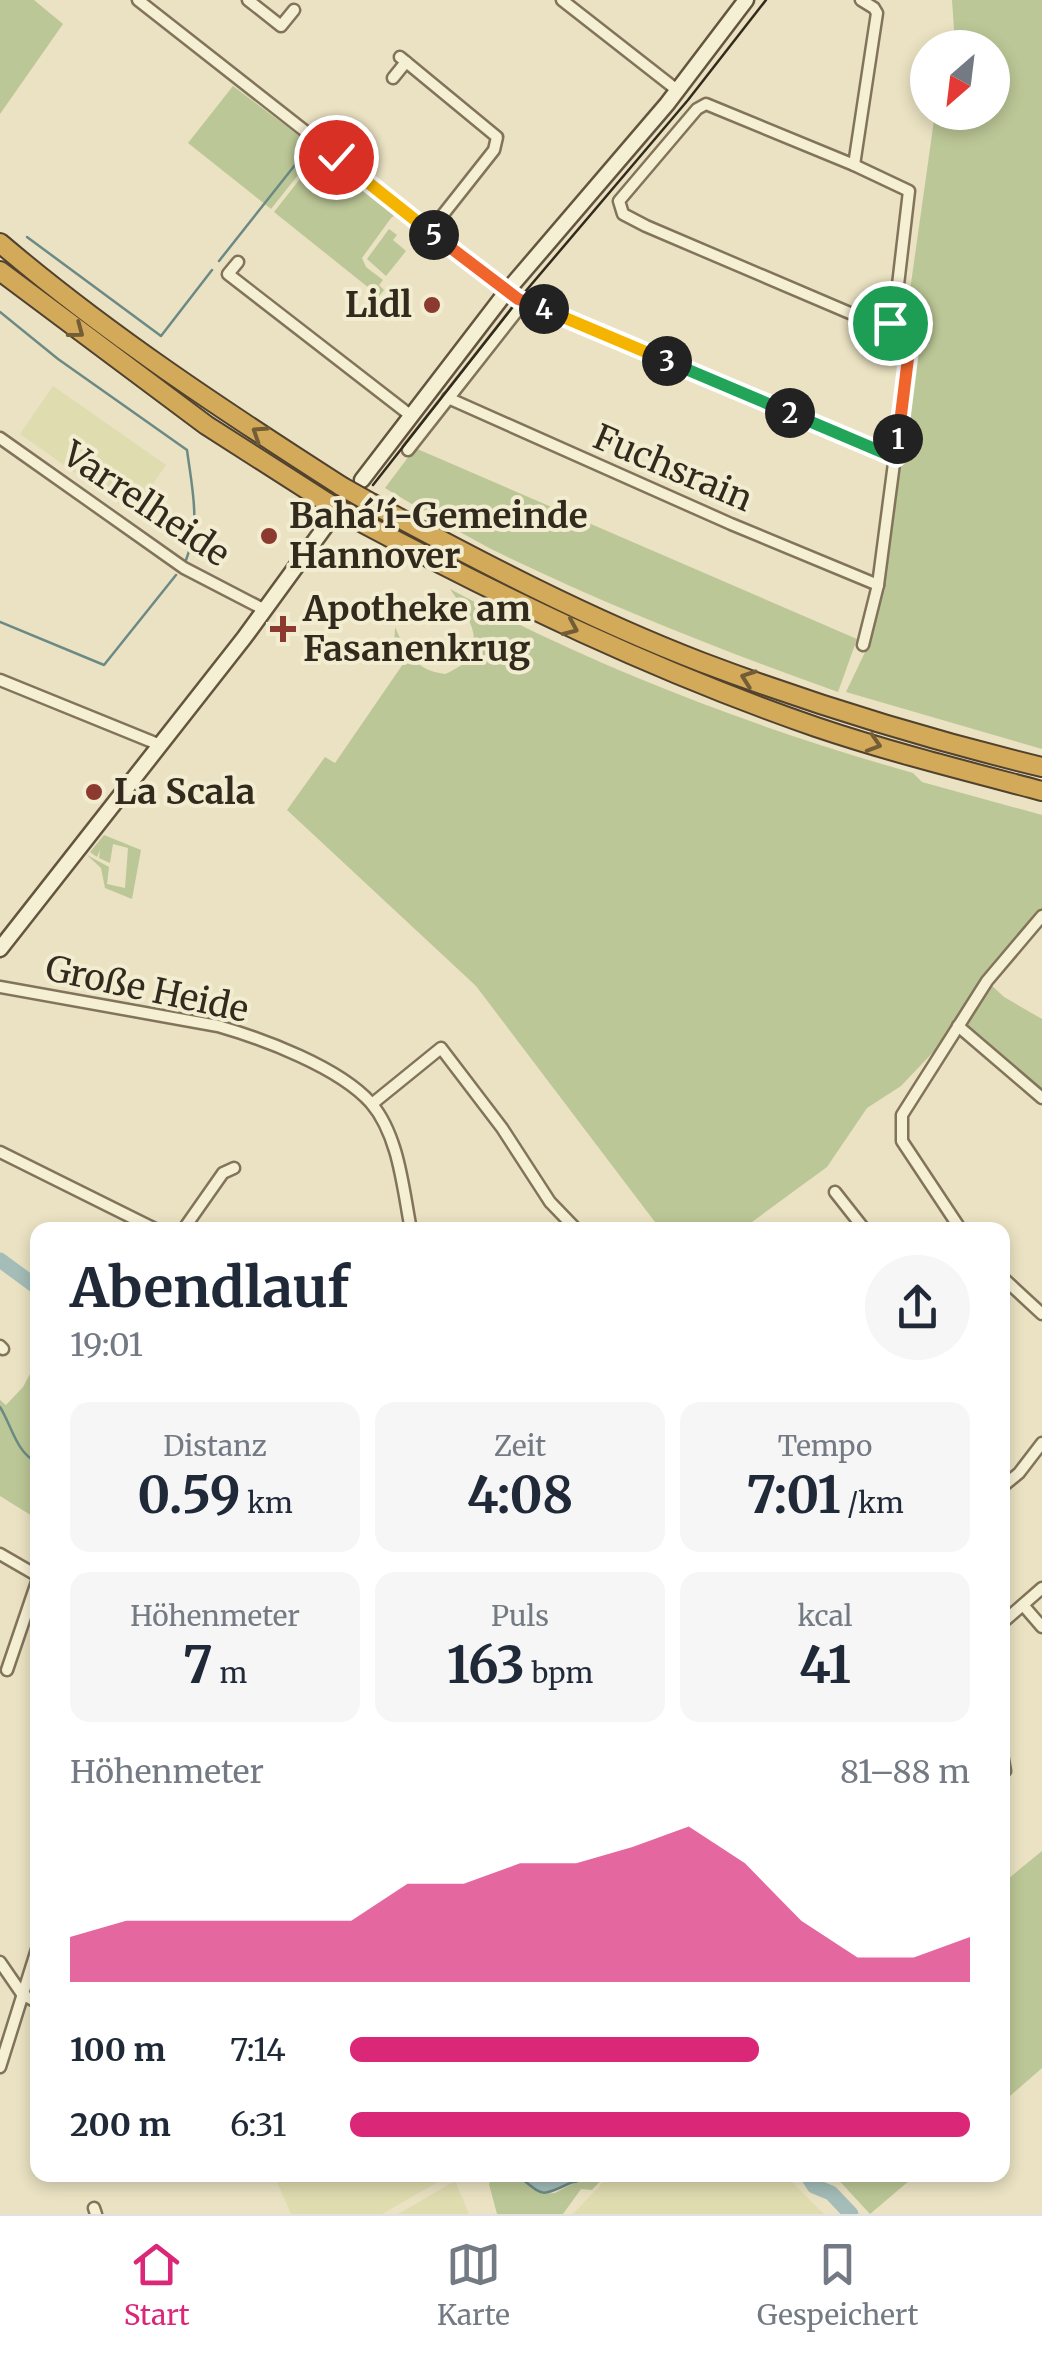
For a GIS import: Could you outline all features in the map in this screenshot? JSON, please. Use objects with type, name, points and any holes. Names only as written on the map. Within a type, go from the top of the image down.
[{"type":"highway","points":[[0,243],[84,312],[216,406],[372,504],[480,562],[699,661],[900,729],[1042,767]]},
{"type":"highway","points":[[0,271],[329,512],[359,521],[538,614],[690,680],[817,727],[1042,790]]},
{"type":"main road","points":[[362,480],[507,291],[677,90],[746,0]]},
{"type":"main road","points":[[0,947],[266,610],[329,512]]},
{"type":"street","points":[[138,0],[507,291],[896,458]]},
{"type":"street","points":[[248,0],[281,26],[294,10]]},
{"type":"street","points":[[562,0],[677,90]]},
{"type":"street","points":[[854,165],[877,13],[860,0]]},
{"type":"street","points":[[393,78],[403,60],[497,137],[494,150],[430,232]]},
{"type":"street","points":[[706,104],[854,165],[909,192],[894,319],[885,326],[628,218],[620,207],[623,194],[697,109],[706,104]]},
{"type":"street","points":[[238,262],[228,274],[410,415]]},
{"type":"street","points":[[408,450],[524,301]]},
{"type":"street","points":[[863,645],[878,585],[911,334],[894,319]]},
{"type":"street","name":"Fuchsrain","points":[[448,398],[878,585]]},
{"type":"street","name":"Varrelheide","points":[[0,438],[184,568],[266,610]]},
{"type":"street","points":[[0,680],[160,745]]},
{"type":"street","points":[[957,1222],[902,1141],[902,1115],[986,981],[1042,916]]},
{"type":"street","name":"Große Heide","points":[[0,986],[239,1032],[319,1067],[372,1104]]},
{"type":"street","points":[[958,1026],[1042,1098]]},
{"type":"street","points":[[409,1222],[397,1160],[372,1104],[441,1048],[502,1128],[550,1202],[569,1222]]},
{"type":"street","points":[[0,1152],[140,1222]]},
{"type":"street","points":[[189,1222],[223,1173],[234,1168]]},
{"type":"street","points":[[836,1192],[859,1222]]},
{"type":"street","points":[[1010,1284],[1042,1314]]},
{"type":"street","points":[[1010,1481],[1042,1443]]},
{"type":"street","points":[[0,1554],[30,1572]]},
{"type":"street","points":[[1010,1616],[1042,1588]]},
{"type":"street","points":[[7,1670],[30,1601]]},
{"type":"street","points":[[1023,1604],[1042,1627]]},
{"type":"street","points":[[0,1962],[22,1994],[30,1998]]},
{"type":"street","points":[[0,2067],[30,1970]]},
{"type":"shaded area","points":[[53,386],[166,465],[132,513],[20,434]]},
{"type":"shaded area","points":[[277,2182],[438,2182],[382,2214],[291,2214]]},
{"type":"shaded area","points":[[455,2182],[469,2214],[398,2214]]},
{"type":"shaded area","points":[[603,2182],[792,2182],[824,2214],[573,2214]]},
{"type":"green space","points":[[0,0],[34,0],[63,24],[0,114]]},
{"type":"green space","points":[[952,0],[1042,0],[1042,749],[846,692],[867,648],[882,585],[900,460],[895,458],[911,334],[894,319],[906,319],[933,130],[1010,130],[1010,30],[954,29]]},
{"type":"green space","points":[[233,86],[318,150],[271,209],[188,143]]},
{"type":"green space","points":[[322,151],[435,240],[434,243],[397,214],[391,218],[362,258],[366,267],[383,280],[379,285],[384,290],[379,296],[274,212]]},
{"type":"green space","points":[[389,229],[397,235],[393,240],[406,251],[386,276],[367,259]]},
{"type":"green space","points":[[415,448],[857,639],[838,692],[619,607],[491,549],[438,519],[385,488]]},
{"type":"green space","points":[[450,589],[562,645],[677,694],[913,773],[922,782],[1042,815],[1042,916],[987,981],[1004,997],[1042,1019],[1042,1098],[958,1026],[901,1086],[867,1108],[827,1167],[752,1222],[655,1222],[476,986],[287,810],[325,757],[335,763],[403,664],[394,649],[395,627],[419,664],[445,674],[469,657],[473,646],[474,636]]},
{"type":"green space","points":[[104,835],[141,850],[132,899],[105,888],[101,868],[87,855],[109,867],[107,884],[125,888],[128,848],[113,844],[110,863],[99,858],[100,850],[97,857],[90,852]]},
{"type":"green space","points":[[30,1374],[30,1514],[0,1496],[0,1400],[6,1405]]},
{"type":"green space","points":[[1042,1851],[1042,2068],[1010,2096],[1010,1877]]},
{"type":"green space","points":[[527,2182],[543,2194],[555,2193],[576,2182],[599,2182],[592,2190],[581,2189],[563,2214],[497,2214],[489,2184]]},
{"type":"green space","points":[[840,2182],[908,2182],[870,2214]]},
{"type":"water","points":[[526,2182],[572,2182],[546,2193]]},
{"type":"waterway","points":[[219,261],[310,146]]},
{"type":"waterway","points":[[27,237],[161,336],[212,270]]},
{"type":"waterway","points":[[0,312],[58,359],[187,450],[194,519],[186,560]]},
{"type":"waterway","points":[[0,622],[104,665],[176,575]]},
{"type":"waterway","points":[[0,1260],[30,1282]]},
{"type":"waterway","points":[[0,1407],[19,1446],[30,1458]]},
{"type":"waterway","points":[[811,2182],[831,2193],[851,2214]]},
{"type":"tram line","points":[[373,485],[519,299],[688,100],[766,0]]},
{"type":"place","name":"Lidl","points":[[432,305]]},
{"type":"place","name":"Bahá'í-Gemeinde Hannover","points":[[269,536]]},
{"type":"place","name":"Apotheke am Fasanenkrug","points":[[283,629]]},
{"type":"place","name":"La Scala","points":[[94,792]]},
{"type":"route","points":[[336,157],[518,299],[896,458],[911,334],[894,319],[890,323]]}]
